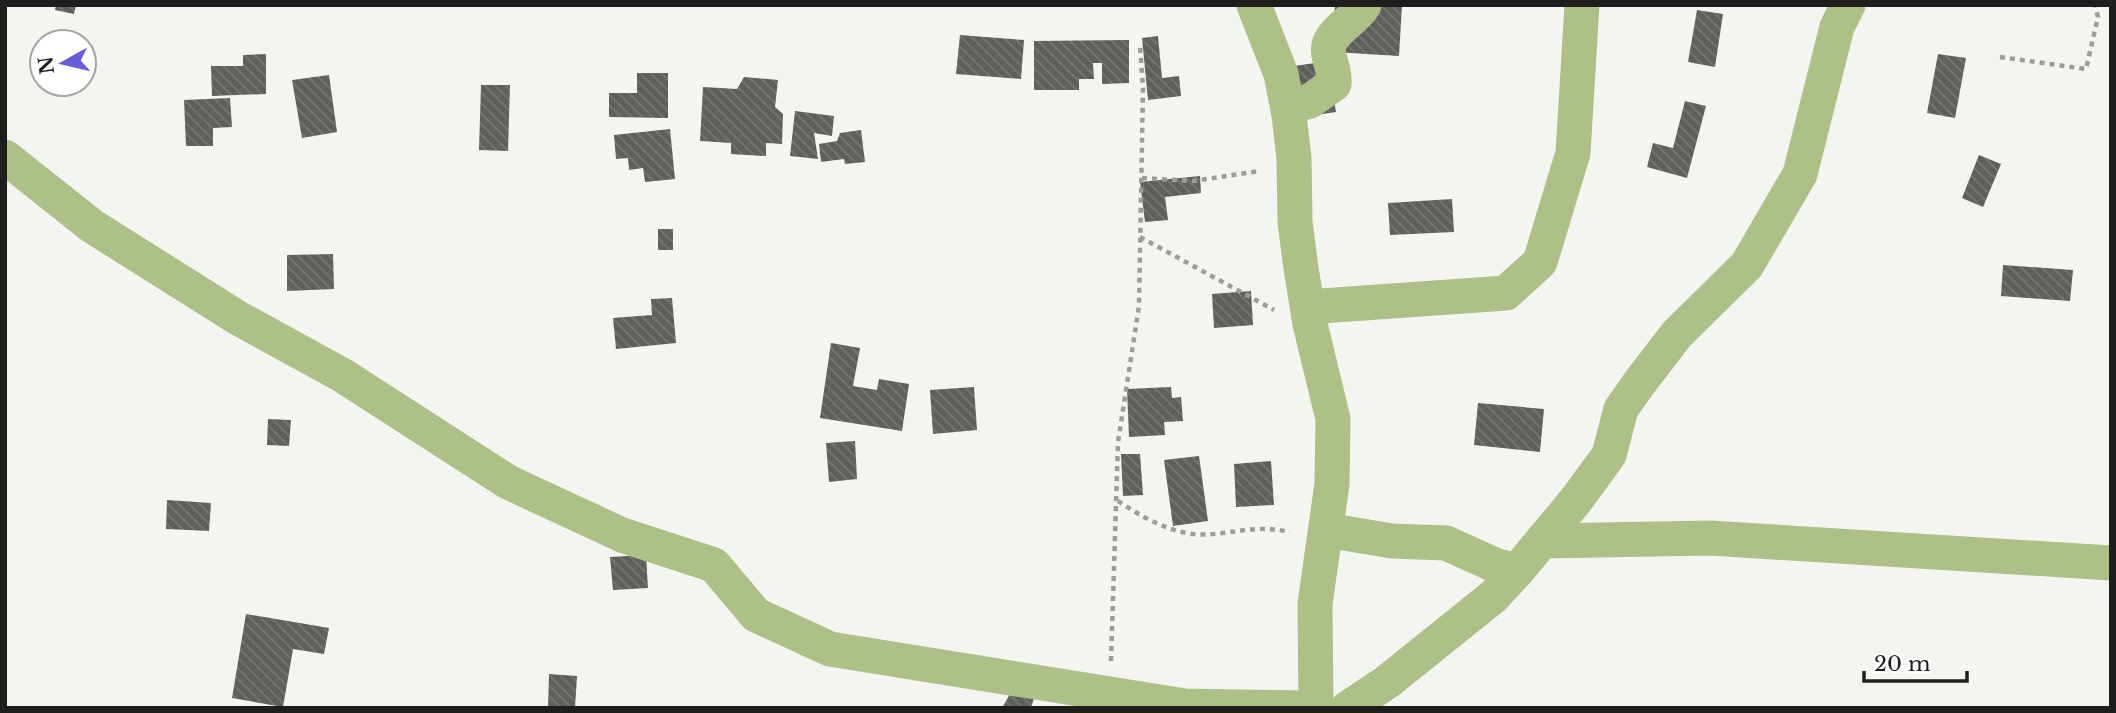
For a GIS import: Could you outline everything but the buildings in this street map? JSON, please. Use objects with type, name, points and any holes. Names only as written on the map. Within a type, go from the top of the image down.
[{"type":"street","points":[[1254,5],[1281,74],[1288,107],[1294,164],[1295,222],[1316,315],[1333,419],[1332,484],[1315,604],[1316,708]]},
{"type":"street","points":[[1288,107],[1310,100],[1334,84],[1336,73],[1328,47],[1364,5]]},
{"type":"street","points":[[1316,315],[1506,293],[1541,262],[1573,153],[1582,5]]},
{"type":"street","points":[[1348,708],[1416,659],[1494,596],[1517,571],[1609,455],[1621,409],[1677,334],[1747,265],[1800,174],[1837,27],[1848,5]]},
{"type":"street","points":[[5,157],[92,226],[238,318],[342,375],[508,482],[622,535],[714,565],[756,615],[830,649],[1185,706],[1307,708]]},
{"type":"street","points":[[1326,532],[1392,541],[1446,543],[1497,566],[1517,571]]},
{"type":"street","points":[[1542,541],[1710,538],[2111,563]]},
{"type":"street","points":[[1391,708],[1416,659]]},
{"type":"path","points":[[2000,58],[2086,69],[2098,17],[2095,5]]},
{"type":"path","points":[[1109,693],[1118,501],[1118,442],[1139,306],[1142,178],[1140,46]]},
{"type":"path","points":[[1142,178],[1193,181],[1294,164]]},
{"type":"path","points":[[1140,237],[1191,263],[1231,289],[1316,315]]},
{"type":"path","points":[[1118,501],[1151,520],[1193,534],[1258,527],[1326,532]]}]
